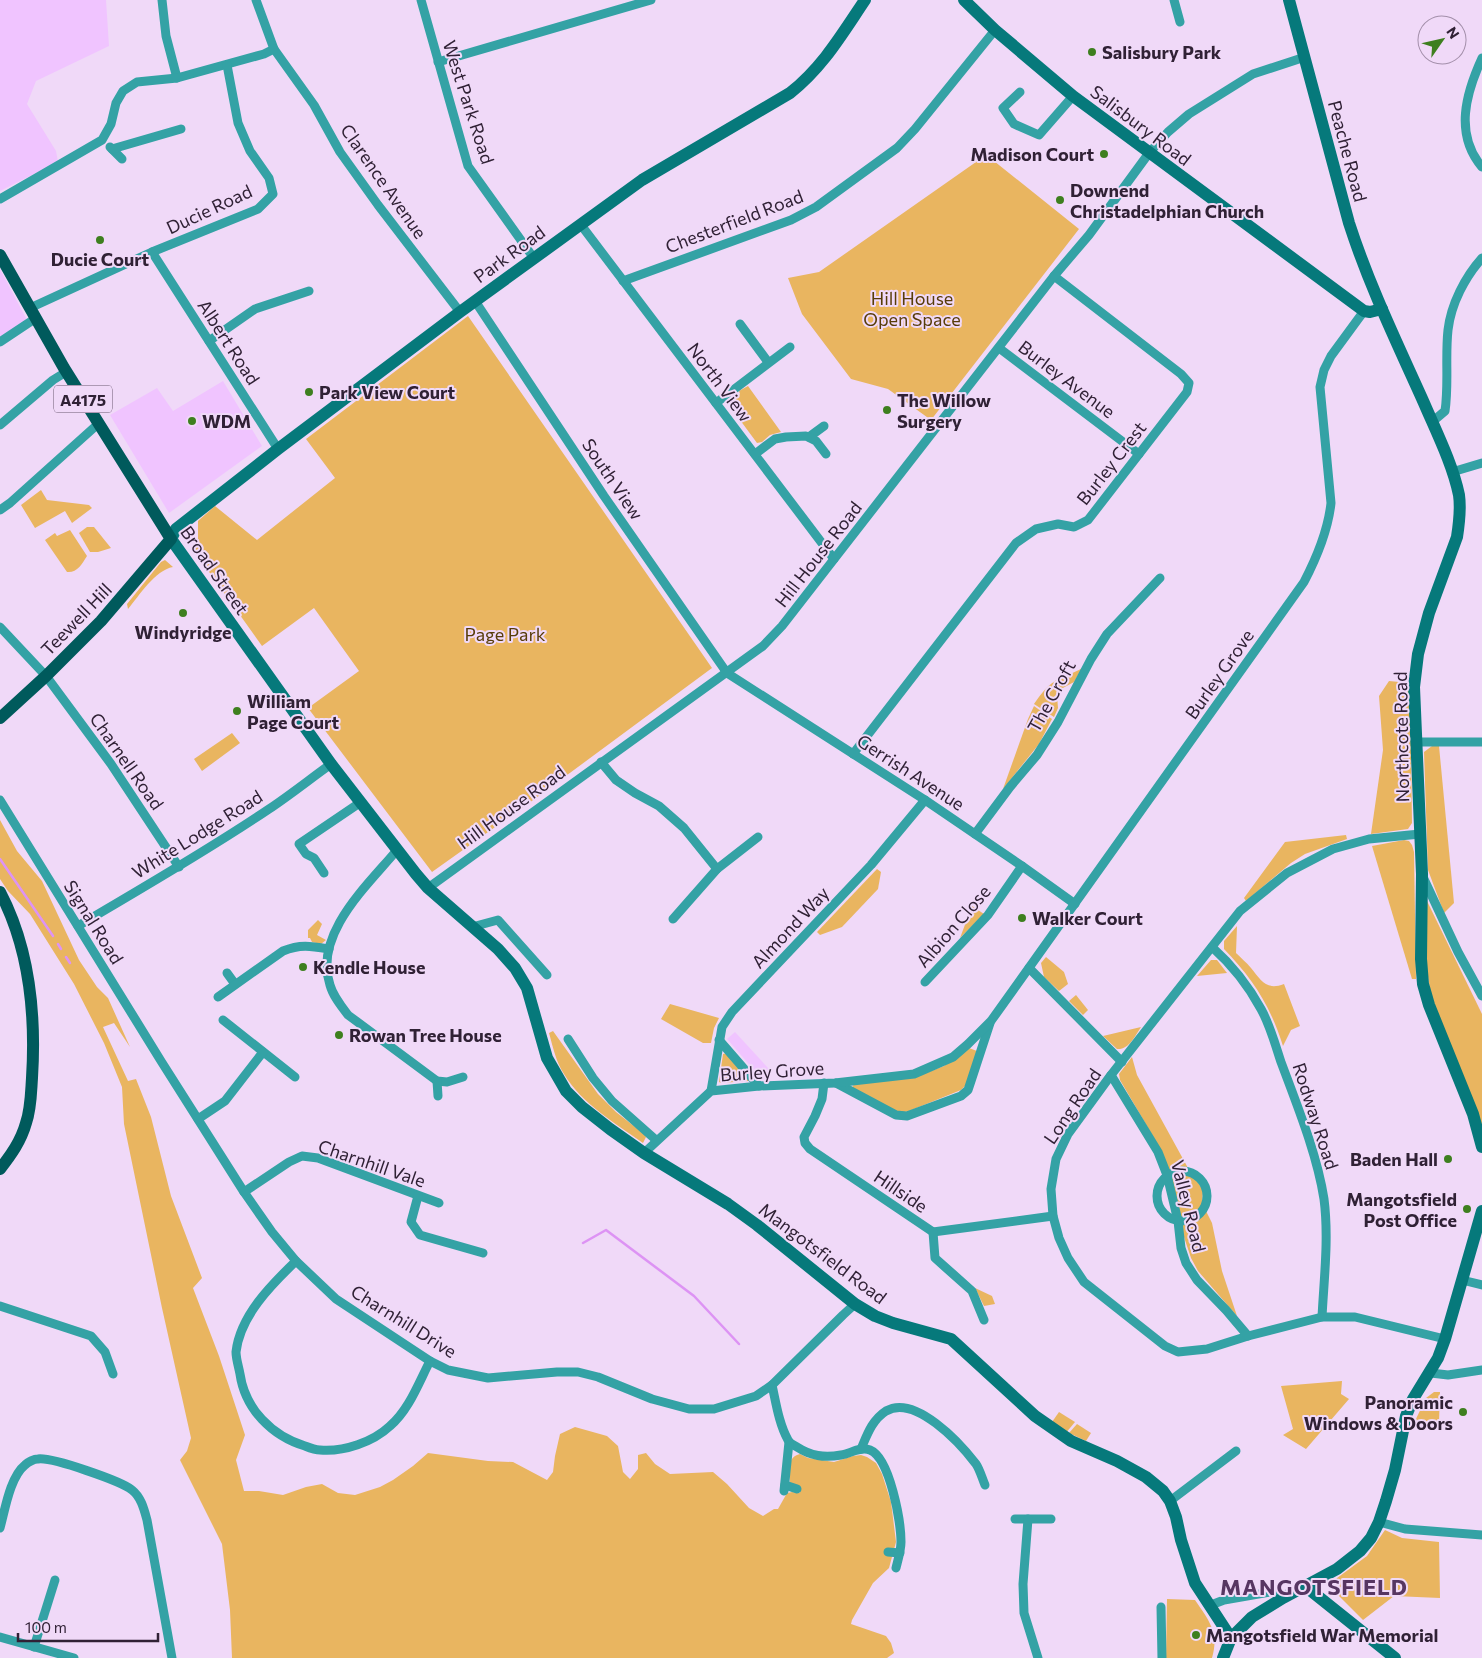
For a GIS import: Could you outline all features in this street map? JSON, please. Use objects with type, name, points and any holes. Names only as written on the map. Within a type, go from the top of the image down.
[{"type":"main road","name":"Broad Street","points":[[0,255],[66,372],[171,539]]},
{"type":"main road","name":"Teewell Hill","points":[[0,718],[46,676],[106,615],[171,539]]},
{"type":"main road","points":[[0,892],[11,913],[23,949],[29,982],[33,1054],[26,1122],[15,1150],[0,1169]]},
{"type":"street","points":[[162,0],[166,36],[177,78]]},
{"type":"street","name":"Clarence Avenue","points":[[256,0],[274,49],[314,105],[340,152],[460,312]]},
{"type":"street","name":"West Park Road","points":[[421,0],[468,166],[533,257]]},
{"type":"street","points":[[438,62],[652,0]]},
{"type":"street","name":"Park Road","points":[[171,539],[176,529],[278,449],[533,257],[581,225],[642,180],[790,93],[820,66],[865,0]]},
{"type":"street","name":"Salisbury Road","points":[[964,0],[995,30],[1073,96],[1364,311]]},
{"type":"street","points":[[1174,0],[1180,22]]},
{"type":"street","name":"Peache Road","points":[[1289,0],[1349,223],[1359,254],[1382,308]]},
{"type":"street","name":"Chesterfield Road","points":[[623,281],[790,220],[816,207],[897,148],[915,129],[995,30]]},
{"type":"street","points":[[0,199],[102,140],[111,124],[116,103],[123,91],[137,82],[177,78],[264,54],[274,49]]},
{"type":"street","name":"Hill House Road","points":[[428,888],[763,646],[782,626],[1054,276],[1089,235],[1149,153],[1168,132],[1189,114],[1254,74],[1305,57]]},
{"type":"street","points":[[1482,58],[1468,91],[1464,122],[1469,144],[1476,160],[1482,167]]},
{"type":"street","name":"Ducie Road","points":[[0,342],[33,313],[152,252],[258,209],[273,194],[268,178],[250,151],[238,124],[227,64]]},
{"type":"street","points":[[1020,92],[1004,108],[1014,124],[1039,134],[1073,96]]},
{"type":"street","points":[[112,149],[181,129]]},
{"type":"street","points":[[102,140],[122,159]]},
{"type":"street","name":"North View","points":[[581,225],[834,559]]},
{"type":"street","name":"Albert Road","points":[[152,252],[278,449]]},
{"type":"street","points":[[1432,422],[1445,411],[1447,343],[1451,315],[1465,282],[1482,258]]},
{"type":"street","name":"Burley Crest","points":[[853,754],[1016,542],[1036,528],[1058,524],[1074,526],[1088,520],[1187,392],[1188,383],[1181,374],[1054,276]]},
{"type":"street","points":[[208,341],[255,309],[309,291]]},
{"type":"street","name":"South View","points":[[475,301],[604,496],[727,673]]},
{"type":"street","points":[[1364,311],[1370,312],[1382,308]]},
{"type":"street","name":"Northcote Road","points":[[1382,308],[1432,422],[1452,472],[1459,496],[1459,524],[1453,547],[1429,612],[1418,654],[1414,686],[1422,874],[1421,959],[1423,984],[1473,1114],[1482,1147]]},
{"type":"street","name":"Burley Grove","points":[[644,1153],[711,1091],[759,1086],[836,1083],[914,1074],[953,1057],[991,1021],[1304,582],[1316,559],[1329,519],[1331,502],[1320,388],[1324,370],[1331,356],[1364,311]]},
{"type":"street","points":[[740,324],[768,362]]},
{"type":"street","points":[[716,403],[790,347]]},
{"type":"street","name":"Burley Avenue","points":[[999,348],[1139,454]]},
{"type":"street","points":[[0,425],[53,380],[66,372]]},
{"type":"street","points":[[0,510],[98,424]]},
{"type":"street","points":[[809,437],[824,426]]},
{"type":"street","points":[[755,454],[775,439],[806,436],[816,441],[826,454]]},
{"type":"street","points":[[1452,472],[1482,463]]},
{"type":"street","name":"Broad Street","points":[[171,539],[331,764],[428,888]]},
{"type":"street","name":"The Croft","points":[[975,834],[1058,722],[1091,659],[1107,634],[1160,578]]},
{"type":"street","name":"Charnell Road","points":[[0,627],[46,676],[111,764],[179,867]]},
{"type":"street","name":"Gerrish Avenue","points":[[727,673],[925,800],[1075,904]]},
{"type":"street","points":[[1416,742],[1482,742]]},
{"type":"street","points":[[601,762],[616,780],[659,806],[684,828],[717,869]]},
{"type":"street","name":"White Lodge Road","points":[[78,926],[179,867],[271,808],[331,764]]},
{"type":"street","name":"Signal Road","points":[[0,800],[161,1061]]},
{"type":"street","name":"Almond Way","points":[[711,1091],[722,1027],[732,1012],[871,865],[925,800]]},
{"type":"street","points":[[324,873],[314,858],[306,854],[299,844],[360,802]]},
{"type":"street","name":"Long Road","points":[[1420,834],[1369,839],[1333,849],[1287,874],[1240,912],[1111,1075],[1068,1134],[1056,1159],[1051,1189],[1053,1216],[1059,1238],[1068,1258],[1084,1282],[1165,1346],[1178,1352],[1193,1352],[1207,1349],[1248,1336],[1322,1317],[1355,1317],[1445,1339]]},
{"type":"street","points":[[674,919],[717,869],[758,837]]},
{"type":"street","points":[[398,850],[344,914],[332,938],[329,950],[326,966],[330,985],[339,1003],[348,1015],[437,1081],[447,1082],[463,1077]]},
{"type":"street","name":"Albion Close","points":[[925,982],[988,915],[1022,866]]},
{"type":"street","points":[[1422,874],[1458,952],[1482,996]]},
{"type":"street","name":"Mangotsfield Road","points":[[428,888],[498,949],[515,968],[527,988],[546,1055],[566,1091],[582,1107],[644,1153],[728,1204],[856,1304],[875,1316],[892,1323],[952,1339],[1035,1416],[1071,1441],[1117,1461],[1146,1477],[1163,1491],[1170,1501],[1195,1583],[1232,1638]]},
{"type":"street","points":[[472,927],[498,920],[547,974]]},
{"type":"street","points":[[218,997],[283,951],[294,946],[310,946],[329,950]]},
{"type":"street","name":"Rodway Road","points":[[1212,947],[1226,960],[1245,983],[1262,1010],[1292,1090],[1318,1170],[1324,1200],[1326,1234],[1322,1317]]},
{"type":"street","points":[[1029,968],[1122,1062]]},
{"type":"street","points":[[227,973],[235,984]]},
{"type":"street","points":[[223,1020],[295,1077]]},
{"type":"street","name":"Burley Grove","points":[[836,1083],[896,1115],[907,1116],[961,1096],[968,1090],[972,1081],[991,1021]]},
{"type":"street","points":[[568,1039],[593,1078],[612,1101],[656,1140]]},
{"type":"street","points":[[719,1040],[759,1086]]},
{"type":"street","points":[[198,1119],[225,1101],[263,1052]]},
{"type":"street","name":"Charnhill Drive","points":[[161,1061],[244,1192],[272,1232],[296,1261],[336,1299],[430,1361],[448,1370],[488,1378],[578,1372],[598,1377],[652,1399],[689,1409],[714,1410],[756,1396],[772,1385],[856,1304]]},
{"type":"street","name":"Valley Road","points":[[1111,1075],[1158,1152],[1178,1221],[1181,1248],[1186,1263],[1197,1280],[1248,1336]]},
{"type":"street","points":[[437,1081],[438,1096]]},
{"type":"street","name":"Hillside","points":[[824,1083],[822,1099],[804,1137],[805,1143],[810,1149],[933,1232],[1053,1216]]},
{"type":"street","name":"Charnhill Vale","points":[[244,1192],[289,1162],[302,1156],[318,1158],[439,1203]]},
{"type":"street","points":[[1181,1170],[1192,1172],[1201,1179],[1206,1187],[1207,1197],[1205,1206],[1200,1214],[1191,1220],[1178,1221],[1170,1219],[1162,1212],[1158,1203],[1157,1192],[1160,1182],[1166,1175],[1181,1170]]},
{"type":"street","points":[[418,1196],[411,1222],[420,1235],[483,1253]]},
{"type":"street","points":[[1223,1658],[1232,1638],[1252,1617],[1337,1568],[1360,1551],[1371,1538],[1379,1522],[1395,1470],[1406,1416],[1413,1399],[1431,1373],[1445,1339],[1482,1211]]},
{"type":"street","points":[[933,1232],[935,1258],[972,1291],[984,1320]]},
{"type":"street","points":[[296,1261],[256,1304],[244,1326],[236,1352],[241,1382],[248,1400],[259,1417],[272,1430],[292,1442],[319,1450],[343,1448],[372,1439],[391,1426],[404,1410],[430,1361]]},
{"type":"street","points":[[1462,1280],[1482,1286]]},
{"type":"street","points":[[0,1306],[92,1336],[105,1352],[113,1374]]},
{"type":"street","points":[[1431,1373],[1448,1376],[1482,1370]]},
{"type":"street","points":[[772,1385],[779,1415],[789,1442],[784,1488],[797,1490]]},
{"type":"street","points":[[861,1449],[869,1429],[877,1419],[886,1411],[894,1408],[906,1408],[924,1415],[943,1428],[977,1466],[985,1485]]},
{"type":"street","points":[[789,1442],[806,1453],[822,1457],[842,1455],[861,1449],[870,1450],[878,1456],[885,1468],[898,1511],[901,1544],[896,1568]]},
{"type":"street","points":[[1170,1501],[1236,1451]]},
{"type":"street","points":[[0,1528],[16,1474],[26,1464],[38,1459],[51,1459],[121,1483],[132,1490],[142,1503],[147,1520],[172,1658]]},
{"type":"street","points":[[1016,1519],[1051,1519]]},
{"type":"street","points":[[1028,1519],[1023,1584],[1024,1613],[1038,1658]]},
{"type":"street","points":[[1379,1522],[1405,1529],[1482,1535]]},
{"type":"street","points":[[888,1552],[900,1553]]},
{"type":"street","points":[[34,1647],[55,1580]]},
{"type":"street","points":[[1305,1586],[1395,1658]]},
{"type":"street","points":[[1211,1605],[1224,1600],[1276,1592],[1283,1598]]},
{"type":"street","points":[[1161,1607],[1162,1658]]},
{"type":"street","points":[[0,1637],[74,1658]]},
{"type":"shaded area","points":[[0,0],[106,0],[109,46],[36,81],[27,104],[56,151],[58,162],[0,191]]},
{"type":"shaded area","points":[[0,269],[27,320],[0,337]]},
{"type":"shaded area","points":[[223,381],[262,446],[169,513],[110,415],[157,388],[173,411]]},
{"type":"shaded area","points":[[735,1032],[769,1069],[760,1077],[727,1039]]},
{"type":"green space","name":"Hill House Open Space","points":[[984,153],[1079,229],[931,420],[888,389],[851,379],[802,314],[788,278],[819,272],[976,162]]},
{"type":"green space","name":"Page Park","points":[[468,316],[712,668],[432,872],[308,708],[359,671],[314,608],[262,646],[192,548],[198,540],[198,521],[215,506],[257,540],[335,478],[306,439]]},
{"type":"green space","points":[[748,386],[781,432],[770,435],[762,442],[757,443],[729,405],[730,401],[740,394],[739,391]]},
{"type":"green space","points":[[41,490],[47,500],[89,505],[92,508],[72,523],[65,511],[35,528],[21,505]]},
{"type":"green space","points":[[87,527],[94,527],[111,548],[90,552],[79,533]]},
{"type":"green space","points":[[70,530],[87,556],[74,571],[67,572],[45,540],[55,533],[57,536]]},
{"type":"green space","points":[[165,560],[173,567],[166,569],[154,578],[128,609],[127,604],[161,562]]},
{"type":"green space","points":[[1082,668],[1074,682],[1061,689],[1057,696],[1058,708],[1054,717],[1034,704],[1052,683]]},
{"type":"green space","points":[[1389,681],[1410,683],[1412,823],[1408,829],[1371,834],[1383,750],[1379,696]]},
{"type":"green space","points":[[1034,706],[1052,719],[1039,744],[1003,789],[1028,719]]},
{"type":"green space","points":[[232,733],[240,743],[202,771],[194,759]]},
{"type":"green space","points":[[1432,746],[1439,746],[1454,903],[1444,913],[1428,870],[1424,752]]},
{"type":"green space","points":[[0,820],[17,851],[42,881],[79,960],[97,987],[108,998],[130,1047],[114,1023],[103,1027],[128,1081],[136,1079],[151,1117],[171,1196],[202,1278],[193,1288],[219,1356],[245,1435],[236,1460],[244,1491],[259,1491],[283,1495],[322,1484],[338,1493],[355,1495],[380,1487],[393,1480],[428,1453],[488,1461],[513,1462],[547,1480],[553,1472],[560,1434],[575,1427],[607,1436],[618,1446],[623,1472],[630,1479],[638,1469],[638,1455],[646,1453],[655,1464],[670,1474],[713,1472],[749,1508],[763,1516],[774,1509],[778,1509],[787,1493],[800,1493],[800,1486],[790,1483],[790,1466],[793,1458],[796,1456],[800,1454],[808,1458],[834,1462],[861,1455],[876,1463],[882,1474],[891,1502],[896,1542],[889,1568],[873,1583],[851,1624],[886,1636],[891,1643],[894,1653],[887,1658],[232,1658],[230,1610],[222,1544],[180,1460],[187,1451],[191,1438],[124,1124],[122,1087],[104,1043],[74,984],[30,914],[8,891],[0,879]]},
{"type":"green space","points":[[1346,835],[1347,839],[1305,854],[1291,863],[1246,901],[1244,898],[1285,842]]},
{"type":"green space","points":[[1404,840],[1409,841],[1414,852],[1416,979],[1412,979],[1372,846]]},
{"type":"green space","points":[[877,869],[881,872],[878,889],[842,927],[820,935],[817,932]]},
{"type":"green space","points":[[1427,901],[1482,1014],[1482,1127],[1432,1000],[1426,965]]},
{"type":"green space","points":[[972,906],[984,914],[960,938]]},
{"type":"green space","points":[[318,920],[322,924],[317,935],[326,940],[321,944],[312,942],[308,938],[308,930]]},
{"type":"green space","points":[[1237,926],[1236,953],[1264,983],[1273,986],[1284,984],[1300,1026],[1291,1030],[1283,1046],[1260,993],[1244,971],[1224,949],[1224,941]]},
{"type":"green space","points":[[1046,957],[1064,972],[1068,984],[1059,991],[1044,977],[1041,963]]},
{"type":"green space","points":[[1211,960],[1217,960],[1227,973],[1197,976]]},
{"type":"green space","points":[[1076,995],[1088,1010],[1083,1015],[1069,1001]]},
{"type":"green space","points":[[670,1004],[719,1018],[714,1028],[711,1043],[703,1043],[661,1019]]},
{"type":"green space","points":[[1141,1027],[1131,1042],[1121,1049],[1117,1049],[1103,1036]]},
{"type":"green space","points":[[553,1031],[598,1094],[616,1112],[644,1134],[646,1137],[643,1143],[590,1104],[571,1085],[561,1069],[555,1054],[549,1033]]},
{"type":"green space","points":[[969,1048],[977,1051],[967,1084],[961,1090],[909,1111],[900,1113],[852,1088],[854,1084],[921,1075],[944,1066]]},
{"type":"green space","points":[[727,1053],[749,1078],[748,1081],[719,1082],[723,1054]]},
{"type":"green space","points":[[1132,1057],[1137,1075],[1188,1168],[1203,1190],[1202,1203],[1212,1223],[1222,1271],[1237,1316],[1198,1271],[1191,1258],[1161,1150],[1120,1080],[1119,1074]]},
{"type":"green space","points":[[975,1288],[992,1296],[995,1304],[984,1306]]},
{"type":"green space","points":[[1342,1381],[1341,1394],[1349,1399],[1306,1449],[1283,1435],[1293,1429],[1281,1386]]},
{"type":"green space","points":[[1434,1392],[1440,1392],[1439,1422],[1415,1421],[1426,1398]]},
{"type":"green space","points":[[1059,1412],[1075,1422],[1065,1434],[1052,1422]]},
{"type":"green space","points":[[1077,1424],[1091,1433],[1086,1441],[1069,1433]]},
{"type":"green space","points":[[1385,1530],[1402,1538],[1439,1542],[1440,1598],[1394,1596],[1363,1620],[1331,1588],[1333,1581],[1367,1556]]},
{"type":"green space","points":[[1167,1599],[1195,1600],[1208,1620],[1214,1634],[1215,1641],[1212,1658],[1166,1658]]},
{"type":"waterway","points":[[0,859],[53,936]]},
{"type":"waterway","points":[[58,944],[61,949]]},
{"type":"waterway","points":[[66,957],[70,963]]},
{"type":"waterway","points":[[583,1243],[606,1230],[694,1296],[739,1344]]},
{"type":"place","name":"Salisbury Park","points":[[1092,52]]},
{"type":"place","name":"Madison Court","points":[[1104,154]]},
{"type":"place","name":"Downend Christadelphian Church","points":[[1060,200]]},
{"type":"place","name":"Ducie Court","points":[[100,240]]},
{"type":"place","name":"Park View Court","points":[[309,392]]},
{"type":"place","name":"The Willow Surgery","points":[[887,410]]},
{"type":"place","name":"WDM","points":[[192,421]]},
{"type":"place","name":"Windyridge","points":[[183,613]]},
{"type":"place","name":"William Page Court","points":[[237,711]]},
{"type":"place","name":"Walker Court","points":[[1022,918]]},
{"type":"place","name":"Kendle House","points":[[303,967]]},
{"type":"place","name":"Rowan Tree House","points":[[339,1035]]},
{"type":"place","name":"Baden Hall","points":[[1448,1159]]},
{"type":"place","name":"Mangotsfield Post Office","points":[[1467,1209]]},
{"type":"place","name":"Panoramic Windows & Doors","points":[[1463,1412]]},
{"type":"place","name":"Mangotsfield War Memorial","points":[[1196,1635]]},
{"type":"district","name":"MANGOTSFIELD","points":[[1314,1586]]}]
